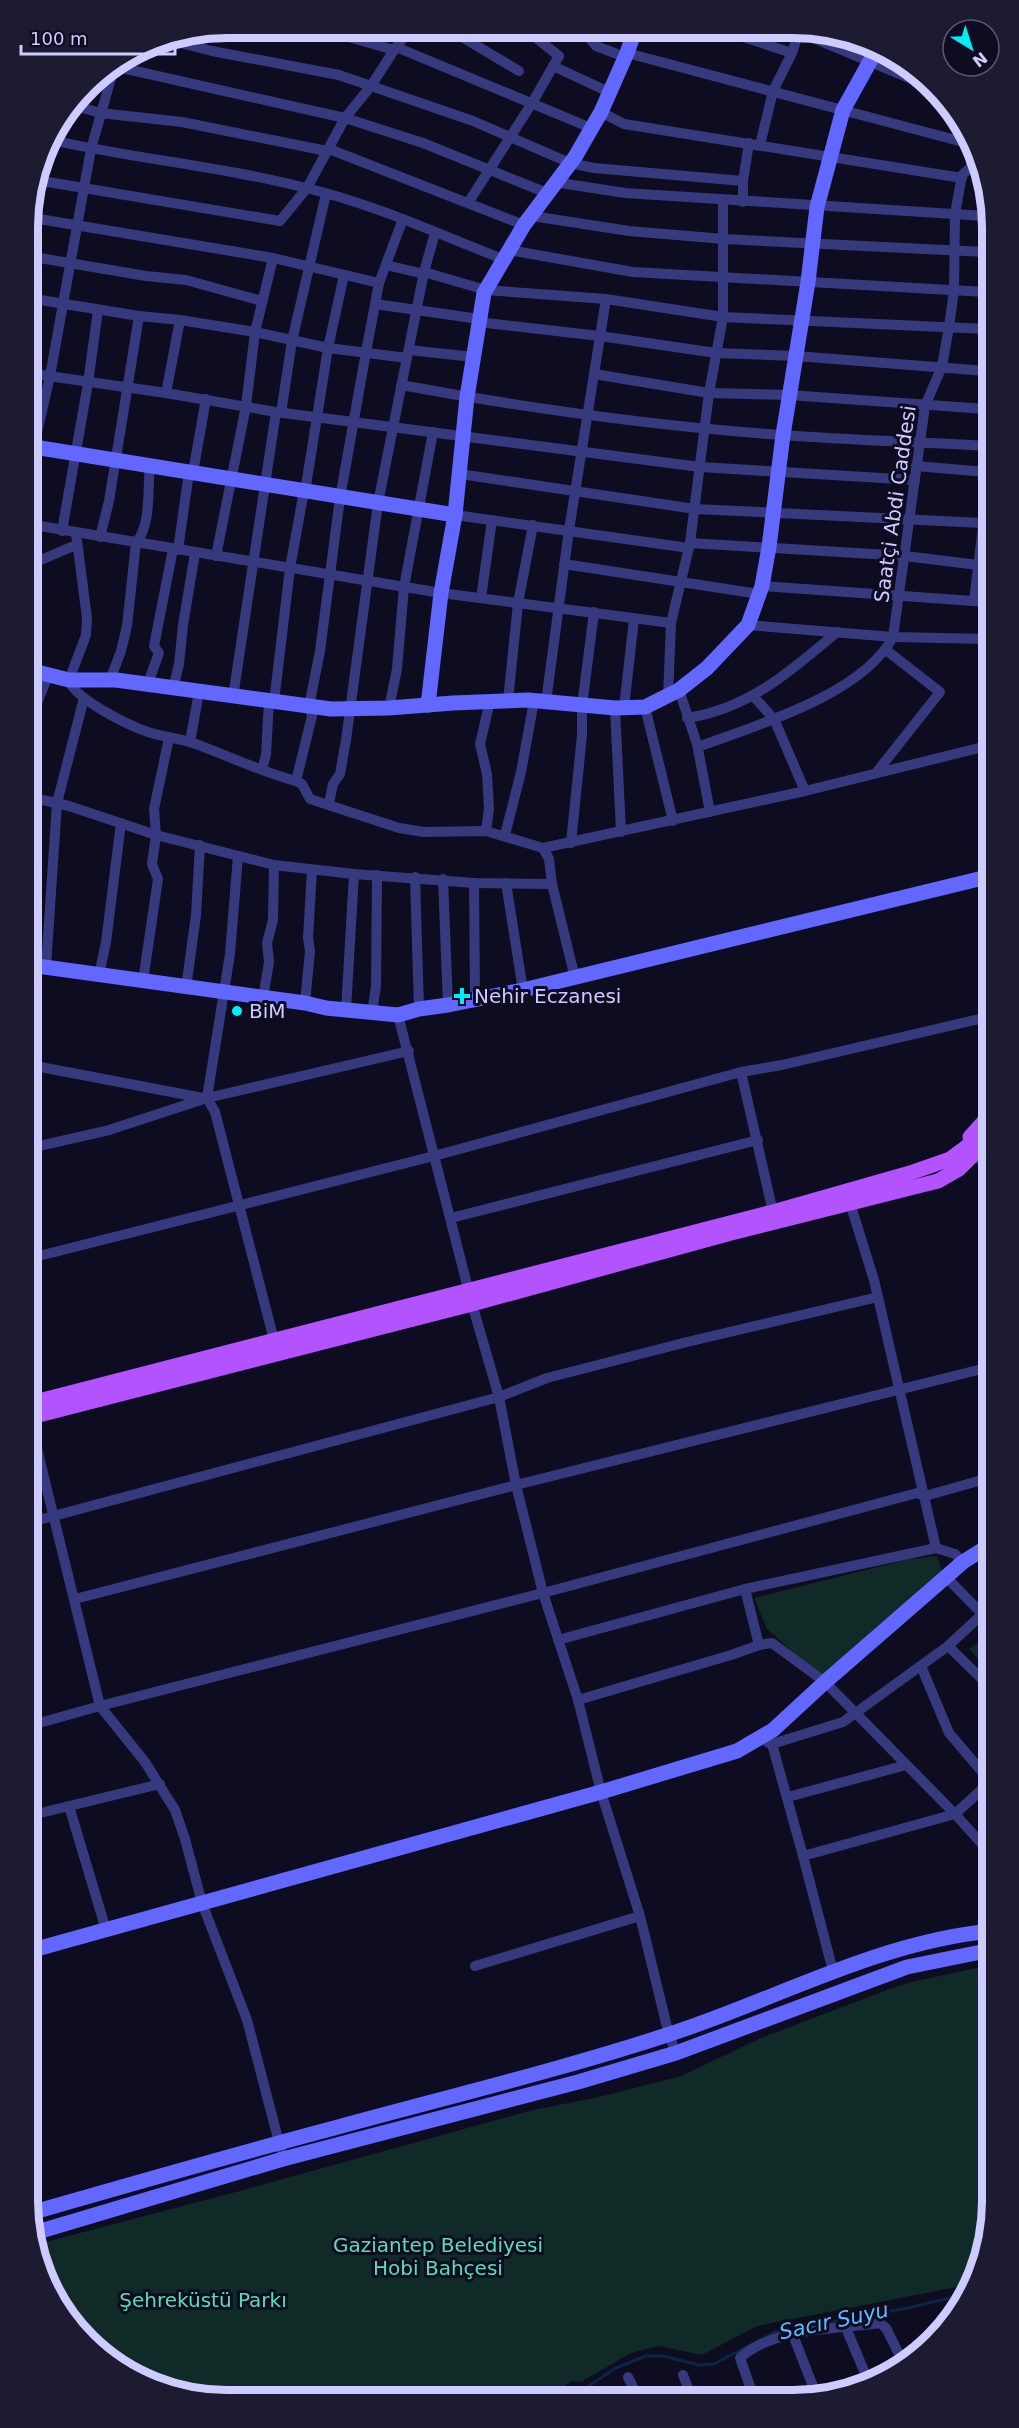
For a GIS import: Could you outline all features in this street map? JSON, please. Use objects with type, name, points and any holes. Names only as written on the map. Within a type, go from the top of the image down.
[{"type":"main road","points":[[934,1165],[951,1155],[982,1124]]},
{"type":"main road","points":[[38,1415],[470,1297],[934,1165],[950,1159],[982,1136]]},
{"type":"main road","points":[[959,1169],[982,1139]]},
{"type":"main road","points":[[38,1401],[274,1340],[470,1297],[938,1181],[959,1169],[982,1147]]},
{"type":"street","points":[[356,38],[395,48],[591,128]]},
{"type":"street","points":[[43,181],[85,186],[280,221],[307,188],[345,118],[371,86],[401,38]]},
{"type":"street","points":[[464,38],[519,71]]},
{"type":"street","points":[[468,203],[532,104],[559,56],[536,38]]},
{"type":"street","points":[[589,38],[596,46],[626,55],[773,91],[961,141]]},
{"type":"street","points":[[428,705],[441,593],[456,515],[467,397],[478,320],[486,290],[528,220],[570,163],[601,112],[632,38]]},
{"type":"street","points":[[746,38],[792,53]]},
{"type":"street","points":[[743,202],[743,181],[773,91],[792,53],[796,38]]},
{"type":"street","points":[[819,40],[908,77]]},
{"type":"street","points":[[181,43],[339,75],[473,120],[570,163],[594,168],[743,181]]},
{"type":"street","points":[[38,673],[69,680],[110,680],[199,693],[349,709],[490,701],[620,708],[645,706],[673,694],[707,668],[748,625],[760,590],[769,547],[772,512],[808,282],[817,207],[843,110],[872,55]]},
{"type":"street","points":[[553,66],[609,92]]},
{"type":"street","points":[[125,68],[345,118],[423,142],[490,170],[551,188],[723,201],[981,216]]},
{"type":"street","points":[[38,420],[50,376],[91,149],[110,78]]},
{"type":"street","points":[[80,107],[100,113],[182,122],[328,150],[468,203],[528,220],[724,239],[982,252]]},
{"type":"street","points":[[601,112],[624,124],[962,178]]},
{"type":"street","points":[[58,141],[307,188],[403,219],[435,233],[506,255],[633,272],[982,292]]},
{"type":"street","name":"Saatçi Abdi Caddesi","points":[[698,747],[774,719],[852,681],[877,662],[893,637],[925,405],[942,366],[949,327],[954,290],[955,214],[962,178],[970,168]]},
{"type":"street","points":[[233,696],[252,562],[292,341],[326,194]]},
{"type":"street","points":[[710,812],[698,747],[687,718],[673,694],[671,622],[689,546],[709,393],[723,317],[723,201]]},
{"type":"street","points":[[38,219],[273,258],[379,283]]},
{"type":"street","points":[[296,781],[312,716],[309,706],[320,651],[340,498],[375,304],[379,283],[403,219]]},
{"type":"street","points":[[329,803],[333,784],[340,774],[378,503],[424,273],[435,233]]},
{"type":"street","points":[[38,258],[186,280],[262,301]]},
{"type":"street","points":[[216,556],[246,406],[255,332],[273,258]]},
{"type":"street","points":[[386,265],[486,290],[606,299],[723,317],[982,329]]},
{"type":"street","points":[[262,770],[266,755],[271,701],[290,568],[318,418],[328,348],[344,275]]},
{"type":"street","points":[[505,835],[540,702],[558,608],[606,299]]},
{"type":"street","points":[[38,300],[255,332],[328,348],[473,357]]},
{"type":"street","points":[[375,304],[716,353],[796,356],[982,370]]},
{"type":"street","points":[[62,531],[88,383],[98,310]]},
{"type":"street","points":[[100,537],[109,501],[139,316]]},
{"type":"street","points":[[166,393],[180,320]]},
{"type":"street","points":[[38,374],[206,399],[279,413],[700,467],[915,480]]},
{"type":"street","points":[[594,374],[709,393],[789,395],[982,409]]},
{"type":"street","points":[[401,385],[467,397],[705,428],[783,435],[982,446]]},
{"type":"street","points":[[147,686],[159,653],[154,646],[206,399]]},
{"type":"street","points":[[390,708],[397,669],[404,587],[433,432]]},
{"type":"street","points":[[38,447],[340,498],[689,546],[769,547],[905,556],[978,565]]},
{"type":"street","points":[[110,680],[127,626],[136,543],[141,537],[148,500],[150,466]]},
{"type":"street","points":[[916,466],[982,472]]},
{"type":"street","points":[[460,474],[575,493],[695,509],[982,523]]},
{"type":"street","points":[[481,598],[492,520]]},
{"type":"street","points":[[508,701],[518,603],[533,525]]},
{"type":"street","points":[[38,526],[441,593],[671,622]]},
{"type":"street","points":[[76,533],[87,618],[86,635],[69,680],[71,686],[84,698],[131,726],[190,742],[296,781],[302,784],[310,799],[329,803],[399,828],[424,832],[486,831],[543,848],[805,791],[982,747]]},
{"type":"street","points":[[974,601],[982,533]]},
{"type":"street","points":[[38,561],[76,545]]},
{"type":"street","points":[[173,689],[179,664],[195,553]]},
{"type":"street","points":[[564,564],[760,590],[982,602]]},
{"type":"street","points":[[571,843],[580,757],[582,706],[594,612]]},
{"type":"street","points":[[621,832],[620,708],[634,619]]},
{"type":"street","points":[[748,625],[893,637],[982,639]]},
{"type":"street","points":[[687,718],[731,708],[754,697],[837,632]]},
{"type":"street","points":[[876,773],[940,692],[886,650]]},
{"type":"street","points":[[38,701],[48,676]]},
{"type":"street","points":[[190,742],[199,693]]},
{"type":"street","points":[[754,697],[774,719],[805,791]]},
{"type":"street","points":[[46,967],[57,803],[84,698]]},
{"type":"street","points":[[486,831],[489,809],[487,774],[480,744],[490,701]]},
{"type":"street","points":[[645,706],[673,821]]},
{"type":"street","points":[[143,981],[158,879],[152,864],[156,835],[154,808],[169,738]]},
{"type":"street","points":[[38,799],[156,835],[274,865],[474,883],[552,884]]},
{"type":"street","points":[[99,975],[106,942],[120,823]]},
{"type":"street","points":[[186,987],[196,915],[200,845]]},
{"type":"street","points":[[543,848],[549,859],[552,884],[574,978]]},
{"type":"street","points":[[238,856],[230,954],[207,1098],[214,1112],[274,1340]]},
{"type":"street","points":[[263,998],[269,962],[267,943],[273,920],[274,865]]},
{"type":"street","points":[[305,1003],[310,951],[308,938],[312,870]]},
{"type":"street","points":[[346,1010],[354,874]]},
{"type":"street","points":[[372,1012],[377,981],[377,875]]},
{"type":"street","points":[[415,878],[419,1009]]},
{"type":"street","points":[[38,966],[346,1010],[398,1015],[524,990],[982,878]]},
{"type":"street","points":[[443,879],[448,1005]]},
{"type":"street","points":[[474,883],[475,1001]]},
{"type":"street","points":[[506,883],[524,990]]},
{"type":"street","points":[[398,1015],[470,1297],[499,1397],[516,1485],[543,1593],[578,1700],[601,1792],[640,1916],[669,2035],[676,2053]]},
{"type":"street","points":[[38,1256],[434,1156],[741,1072],[982,1018]]},
{"type":"street","points":[[38,1146],[109,1130],[207,1098],[409,1051]]},
{"type":"street","points":[[38,1066],[207,1098]]},
{"type":"street","points":[[741,1072],[773,1212]]},
{"type":"street","points":[[451,1218],[758,1140]]},
{"type":"street","points":[[974,1156],[982,1160]]},
{"type":"street","points":[[850,1203],[878,1297],[936,1548]]},
{"type":"street","points":[[38,1520],[499,1397],[547,1378],[878,1297]]},
{"type":"street","points":[[75,1599],[516,1485],[981,1369]]},
{"type":"street","points":[[38,1453],[100,1706],[160,1784],[175,1810],[202,1903],[247,2020],[283,2159]]},
{"type":"street","points":[[38,1723],[543,1593],[917,1493],[925,1496],[981,1480]]},
{"type":"street","points":[[558,1640],[745,1589],[936,1548],[955,1554],[963,1562]]},
{"type":"street","points":[[766,1742],[825,1682],[963,1562],[981,1550]]},
{"type":"street","points":[[947,1578],[981,1609]]},
{"type":"street","points":[[745,1589],[759,1645]]},
{"type":"street","points":[[38,1949],[601,1792],[766,1742],[843,1722],[948,1646],[981,1619]]},
{"type":"street","points":[[578,1700],[772,1643],[825,1682],[981,1843]]},
{"type":"street","points":[[948,1646],[981,1678]]},
{"type":"street","points":[[921,1666],[949,1733],[981,1772]]},
{"type":"street","points":[[766,1742],[788,1797],[833,1971]]},
{"type":"street","points":[[788,1797],[906,1765]]},
{"type":"street","points":[[38,1814],[160,1784]]},
{"type":"street","points":[[803,1856],[955,1814],[981,1790]]},
{"type":"street","points":[[69,1806],[106,1930]]},
{"type":"street","points":[[475,1966],[640,1916]]},
{"type":"street","points":[[38,2211],[279,2142],[544,2072],[669,2035],[833,1971],[965,1934],[981,1932]]},
{"type":"street","points":[[40,2231],[283,2159],[545,2092],[676,2053],[907,1967],[981,1952]]},
{"type":"street","points":[[752,2391],[740,2358],[762,2342],[793,2335],[883,2324],[900,2357]]},
{"type":"street","points":[[846,2328],[865,2375]]},
{"type":"street","points":[[793,2335],[814,2389]]},
{"type":"street","points":[[683,2375],[689,2391]]},
{"type":"street","points":[[628,2377],[635,2391]]},
{"type":"green space","points":[[937,1556],[942,1572],[823,1674],[806,1664],[767,1629],[754,1598],[910,1559]]},
{"type":"green space","points":[[981,1640],[981,1662],[969,1649]]},
{"type":"green space","points":[[981,1967],[981,2214],[978,2239],[961,2286],[757,2326],[702,2355],[659,2346],[631,2353],[581,2382],[572,2381],[557,2391],[226,2391],[189,2387],[166,2380],[121,2359],[84,2326],[69,2307],[57,2285],[44,2251],[42,2243],[533,2110],[599,2097],[681,2076],[761,2038],[911,1982]]},
{"type":"waterway","name":"Sacır Suyu","points":[[581,2391],[616,2368],[646,2356],[663,2356],[699,2365],[714,2364],[775,2332],[908,2308],[956,2296]]},
{"type":"place","name":"Nehir Eczanesi","points":[[462,996]]},
{"type":"place","name":"BiM","points":[[237,1011]]},
{"type":"park label","name":"Gaziantep Belediyesi Hobi Bahçesi","points":[[438,2256]]},
{"type":"park label","name":"Şehreküstü Parkı","points":[[203,2300]]}]
